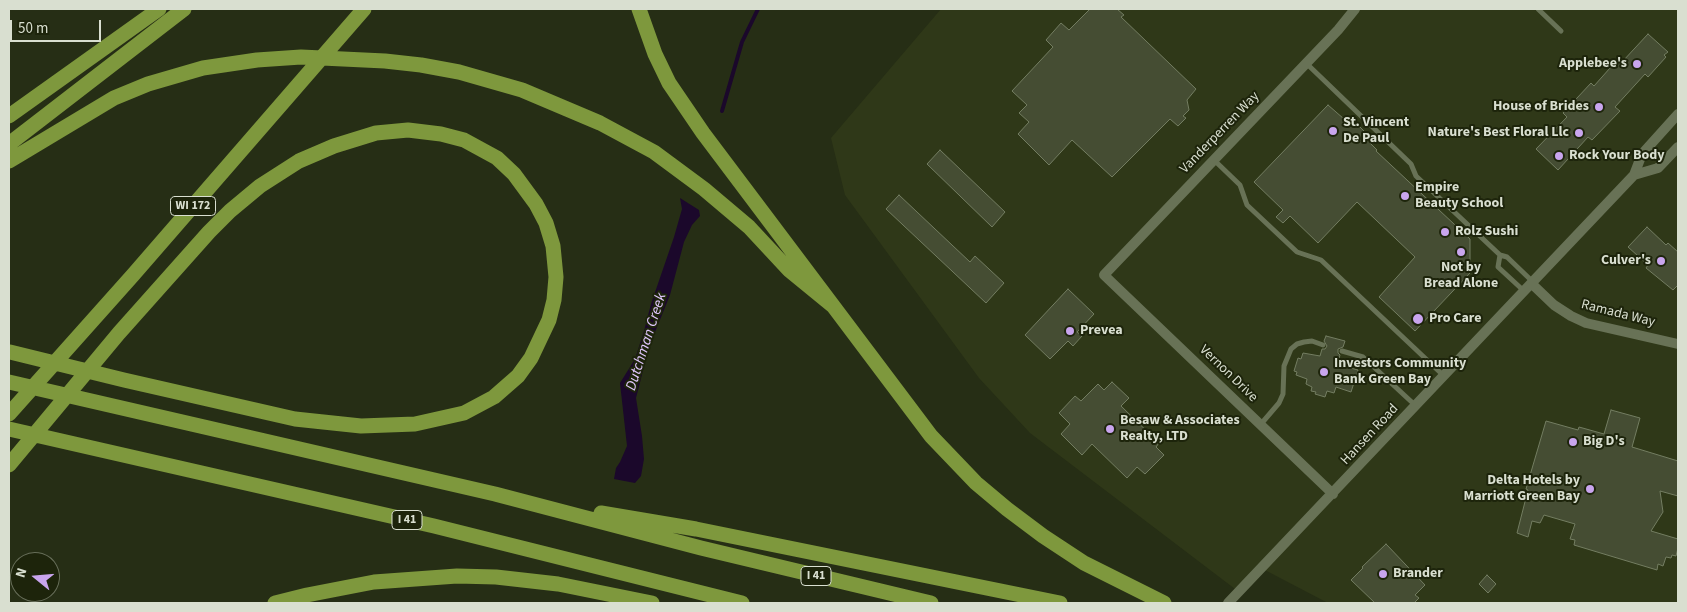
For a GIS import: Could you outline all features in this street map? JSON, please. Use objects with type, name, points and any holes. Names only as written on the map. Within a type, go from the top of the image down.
[{"type":"highway","points":[[9,116],[158,9]]},
{"type":"highway","points":[[9,144],[184,9]]},
{"type":"highway","name":"WI 172","points":[[9,419],[20,401],[133,275],[364,9]]},
{"type":"highway","points":[[639,9],[655,54],[669,83],[703,134],[931,436],[976,483],[1043,536],[1084,563],[1164,603]]},
{"type":"highway","points":[[9,161],[114,98],[148,84],[203,68],[257,60],[301,57],[385,61],[459,72],[522,90],[600,123],[654,152],[704,189],[749,227],[789,270],[833,306]]},
{"type":"highway","points":[[9,352],[124,380],[294,419],[361,426],[415,424],[464,413],[494,397],[518,376],[532,358],[542,339],[554,300],[556,277],[553,246],[546,223],[526,188],[497,158],[464,140],[441,134],[408,130],[376,134],[334,146],[298,160],[260,186],[208,232],[119,333],[9,465]]},
{"type":"highway","name":"I 41","points":[[9,382],[495,494],[701,548],[931,603]]},
{"type":"highway","points":[[9,414],[20,401]]},
{"type":"highway","name":"I 41","points":[[9,429],[434,526],[742,603]]},
{"type":"highway","points":[[495,494],[696,529],[1060,603]]},
{"type":"highway","points":[[275,603],[374,582],[457,576],[496,577],[558,584],[652,603]]},
{"type":"street","name":"Vanderperren Way","points":[[1104,275],[1306,64],[1355,9]]},
{"type":"street","name":"Hansen Road","points":[[1229,602],[1634,175],[1642,154],[1678,114]]},
{"type":"street","points":[[1634,175],[1658,168],[1678,147]]},
{"type":"street","name":"Vernon Drive","points":[[1104,275],[1333,494]]},
{"type":"street","name":"Ramada Way","points":[[1530,286],[1571,316],[1586,322],[1678,344]]},
{"type":"lane","points":[[1538,9],[1561,31]]},
{"type":"lane","points":[[1306,64],[1411,164],[1416,176],[1500,255],[1507,257],[1530,286]]},
{"type":"lane","points":[[1214,160],[1240,185],[1247,205],[1296,252],[1321,260],[1444,376]]},
{"type":"lane","points":[[1500,255],[1498,267],[1530,286]]},
{"type":"lane","points":[[1261,424],[1279,403],[1283,394],[1284,366],[1292,349],[1297,344],[1304,342],[1312,341],[1323,345]]},
{"type":"lane","points":[[1342,351],[1363,357],[1416,406]]},
{"type":"shaded area","points":[[941,9],[1678,9],[1678,603],[1328,603],[1261,568],[1239,592],[1030,433],[979,378],[845,195],[831,138]]},
{"type":"water","points":[[680,198],[699,210],[700,216],[692,225],[684,242],[670,295],[649,347],[636,398],[644,459],[641,476],[635,483],[614,479],[616,468],[627,446],[620,383],[635,359],[682,209]]},
{"type":"building","points":[[1090,9],[1117,9],[1124,15],[1121,17],[1196,89],[1187,100],[1189,110],[1183,116],[1186,118],[1178,126],[1170,119],[1112,177],[1072,140],[1049,165],[1018,134],[1029,122],[1019,113],[1027,105],[1012,91],[1053,47],[1046,40],[1061,23],[1069,30]]},
{"type":"building","points":[[1648,34],[1668,52],[1664,55],[1666,57],[1648,77],[1645,74],[1615,107],[1620,111],[1592,140],[1588,137],[1558,170],[1536,149],[1567,117],[1563,113],[1591,83],[1594,86],[1618,59],[1622,62]]},
{"type":"building","points":[[1328,105],[1352,126],[1356,123],[1373,140],[1370,143],[1376,151],[1470,239],[1470,273],[1415,331],[1379,297],[1415,257],[1357,202],[1318,243],[1290,216],[1283,223],[1276,217],[1283,210],[1254,182]]},
{"type":"building","points":[[940,150],[1005,212],[992,227],[927,164]]},
{"type":"building","points":[[899,195],[970,262],[975,256],[1004,283],[986,303],[886,209]]},
{"type":"building","name":"Culver's","points":[[1647,227],[1666,245],[1668,243],[1678,252],[1678,285],[1673,290],[1646,268],[1648,265],[1628,247]]},
{"type":"building","points":[[1068,289],[1094,314],[1077,332],[1082,336],[1073,346],[1068,341],[1050,359],[1025,335]]},
{"type":"building","points":[[1326,336],[1345,341],[1343,347],[1338,349],[1340,355],[1338,362],[1344,364],[1343,366],[1358,370],[1351,392],[1336,387],[1334,393],[1327,391],[1325,397],[1315,394],[1316,392],[1311,391],[1312,387],[1306,384],[1307,379],[1296,375],[1297,372],[1294,371],[1298,358],[1301,359],[1303,353],[1320,356],[1322,349],[1325,349],[1327,346],[1324,341]]},
{"type":"building","points":[[1112,382],[1129,398],[1121,406],[1159,443],[1156,447],[1164,455],[1145,474],[1137,467],[1127,478],[1092,444],[1082,455],[1061,434],[1070,424],[1059,413],[1075,396],[1081,401],[1098,384],[1104,390]]},
{"type":"building","name":"Delta Hotels by Marriott Green Bay","points":[[1611,410],[1640,418],[1632,447],[1678,461],[1678,496],[1660,491],[1663,512],[1651,531],[1678,539],[1678,548],[1676,556],[1666,557],[1663,566],[1658,564],[1657,570],[1574,545],[1575,540],[1570,539],[1575,524],[1544,515],[1540,523],[1532,521],[1528,537],[1517,533],[1528,490],[1526,489],[1546,421],[1578,430],[1579,427],[1604,434]]},
{"type":"building","points":[[1386,544],[1425,585],[1415,595],[1419,598],[1414,603],[1375,603],[1351,580]]},
{"type":"building","points":[[1487,575],[1496,584],[1488,593],[1479,584]]},
{"type":"waterway","name":"Dutchman Creek","points":[[722,111],[742,42],[758,9]]},
{"type":"place","name":"Applebee's","points":[[1637,64]]},
{"type":"place","name":"House of Brides","points":[[1599,107]]},
{"type":"place","name":"St. Vincent De Paul","points":[[1333,131]]},
{"type":"place","name":"Nature's Best Floral Llc","points":[[1579,133]]},
{"type":"place","name":"Rock Your Body","points":[[1559,156]]},
{"type":"place","name":"Empire Beauty School","points":[[1405,196]]},
{"type":"place","name":"Rolz Sushi","points":[[1445,232]]},
{"type":"place","name":"Not by Bread Alone","points":[[1461,252]]},
{"type":"place","name":"Culver's","points":[[1661,261]]},
{"type":"place","name":"Pro Care","points":[[1418,319]]},
{"type":"place","name":"Prevea","points":[[1070,331]]},
{"type":"place","name":"Investors Community Bank Green Bay","points":[[1324,372]]},
{"type":"place","name":"Besaw & Associates Realty, LTD","points":[[1110,429]]},
{"type":"place","name":"Big D's","points":[[1573,442]]},
{"type":"place","name":"Delta Hotels by Marriott Green Bay","points":[[1590,489]]},
{"type":"place","name":"Brander","points":[[1383,574]]}]
